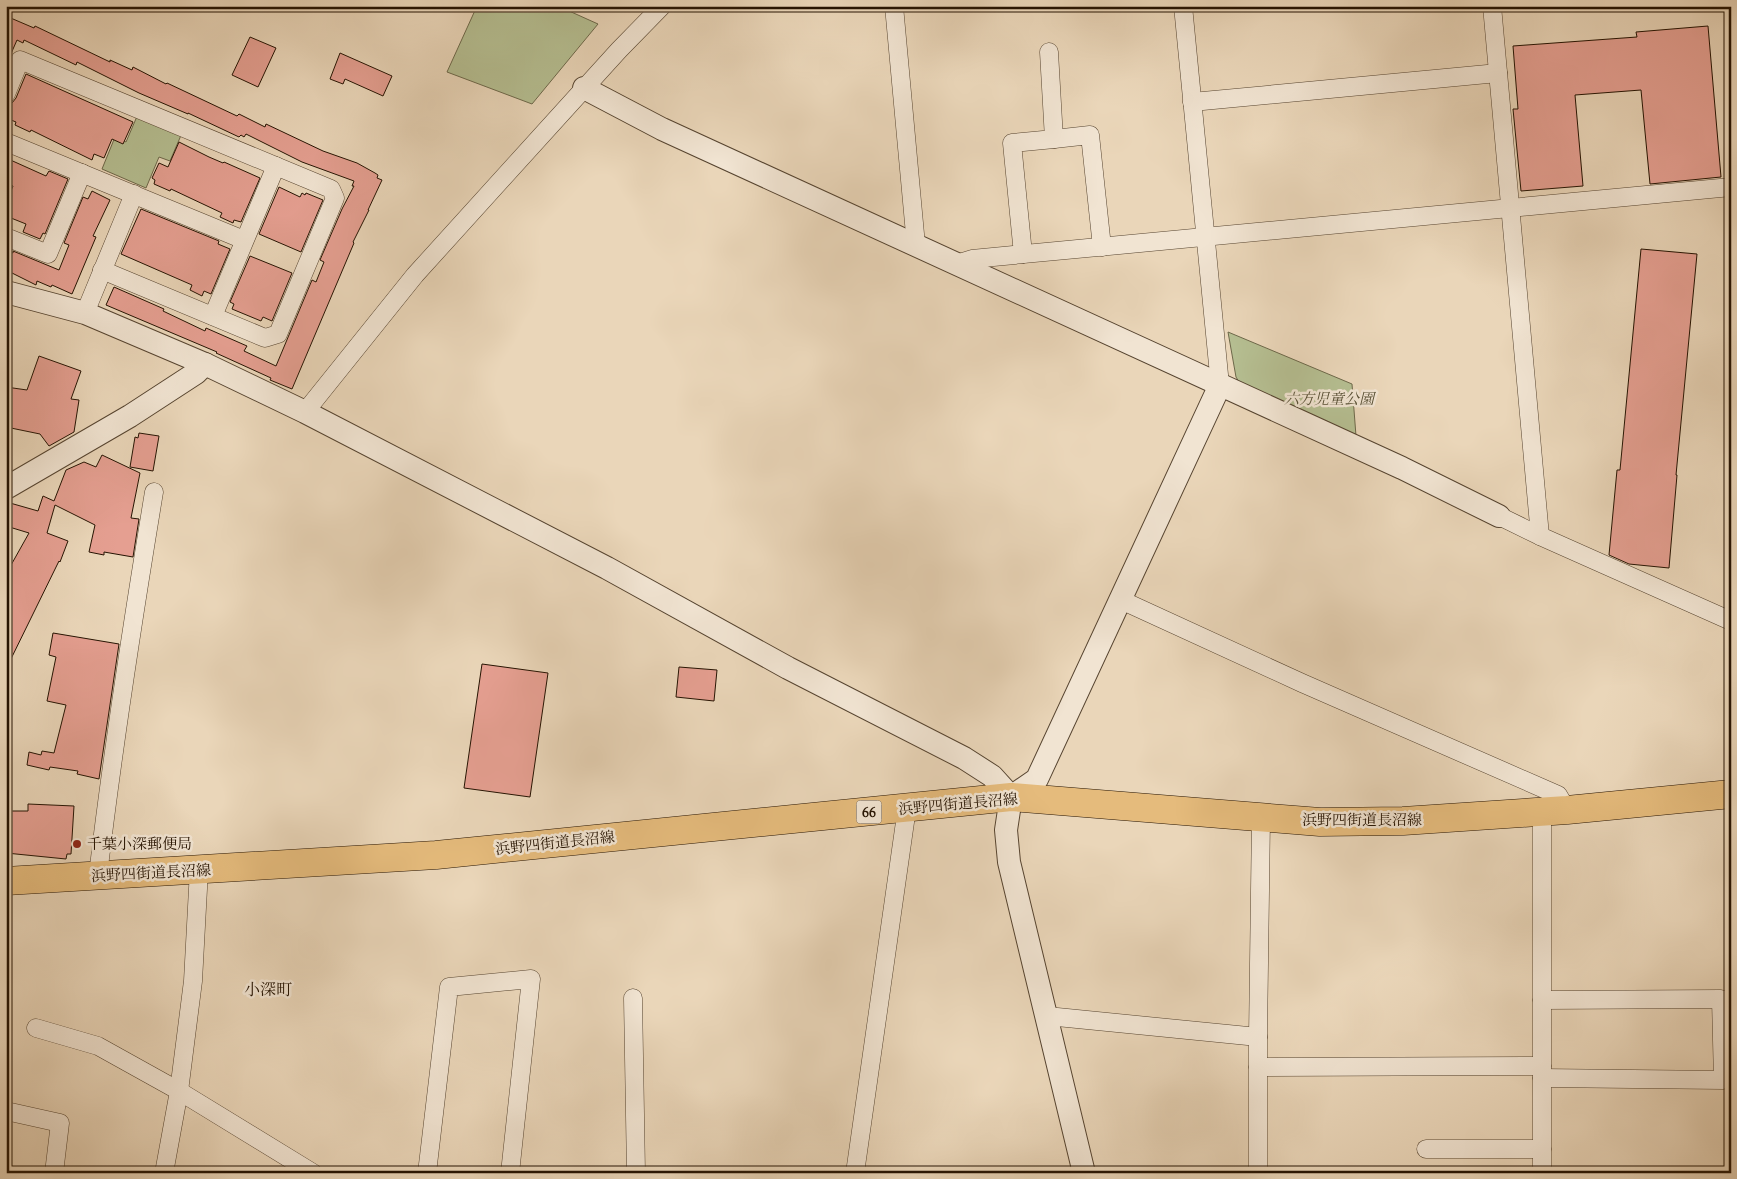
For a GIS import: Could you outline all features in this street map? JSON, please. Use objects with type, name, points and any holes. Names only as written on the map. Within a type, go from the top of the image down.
[{"type":"main road","name":"浜野四街道長沼線","points":[[6,881],[436,855],[1010,797],[1320,822],[1403,821],[1555,811],[1731,794]]},
{"type":"street","points":[[305,412],[415,276],[584,88],[662,6]]},
{"type":"street","points":[[894,6],[916,245]]},
{"type":"street","points":[[1010,797],[1037,779],[1220,385],[1183,6]]},
{"type":"street","points":[[1492,6],[1540,536]]},
{"type":"street","points":[[1049,52],[1054,139]]},
{"type":"street","points":[[6,94],[20,60],[331,189],[335,198],[278,334],[265,338],[102,270]]},
{"type":"street","points":[[1192,102],[1498,73]]},
{"type":"street","points":[[584,88],[662,129],[1402,468],[1540,536],[1731,621]]},
{"type":"street","points":[[1023,254],[1012,143],[1090,135],[1102,247]]},
{"type":"street","points":[[6,142],[244,240]]},
{"type":"street","points":[[213,316],[276,166]]},
{"type":"street","points":[[6,237],[48,254],[82,173]]},
{"type":"street","points":[[956,264],[972,259],[1731,188]]},
{"type":"street","points":[[85,313],[134,194]]},
{"type":"street","points":[[6,292],[85,313],[205,364],[305,412],[607,568],[788,668],[964,758],[992,776],[1010,797],[1006,845],[1084,1173]]},
{"type":"street","points":[[6,488],[130,416],[196,373],[205,364]]},
{"type":"street","points":[[98,875],[111,765],[120,720],[133,621],[154,492]]},
{"type":"street","points":[[1121,600],[1302,683],[1558,795],[1555,811],[1542,1000],[1542,1173]]},
{"type":"street","points":[[854,1173],[907,808]]},
{"type":"street","points":[[1258,1173],[1258,1037],[1262,818]]},
{"type":"street","points":[[164,1173],[179,1091],[193,981],[200,870]]},
{"type":"street","points":[[427,1173],[449,987],[531,979],[510,1173]]},
{"type":"street","points":[[632,998],[636,1173]]},
{"type":"street","points":[[1258,1067],[1542,1072],[1723,1080],[1721,999],[1542,1000]]},
{"type":"street","points":[[1047,1016],[1258,1037]]},
{"type":"street","points":[[36,1028],[98,1046],[179,1091],[313,1173]]},
{"type":"street","points":[[6,1111],[60,1123],[54,1173]]},
{"type":"street","points":[[1426,1149],[1542,1149]]},
{"type":"green space","points":[[477,6],[558,6],[598,24],[532,104],[447,72]]},
{"type":"green space","points":[[138,114],[182,133],[170,161],[159,157],[146,188],[102,169],[115,137],[126,142]]},
{"type":"green space","name":"六方児童公園","points":[[1228,332],[1352,384],[1356,436],[1242,387],[1236,377]]},
{"type":"building","points":[[6,16],[34,28],[35,26],[110,62],[110,60],[132,70],[133,67],[237,116],[239,114],[265,127],[266,124],[323,151],[357,163],[378,175],[377,178],[382,180],[353,242],[292,389],[270,380],[271,378],[217,352],[106,305],[114,287],[164,309],[163,311],[205,331],[206,328],[247,346],[244,351],[276,366],[312,280],[316,282],[324,262],[320,260],[354,186],[352,186],[354,181],[302,162],[246,134],[244,137],[241,135],[239,137],[139,93],[77,62],[76,65],[24,40],[23,43],[17,40],[6,65]]},
{"type":"building","points":[[1708,26],[1721,177],[1650,184],[1641,90],[1575,95],[1583,186],[1521,191],[1513,109],[1518,109],[1513,46],[1637,37],[1636,32]]},
{"type":"building","points":[[250,37],[276,48],[258,87],[232,75]]},
{"type":"building","points":[[340,53],[392,76],[383,96],[345,79],[343,84],[330,79]]},
{"type":"building","points":[[26,74],[133,122],[123,144],[112,139],[104,158],[94,154],[92,160],[31,130],[30,132],[15,125],[16,122],[6,118],[6,104],[12,103],[16,98]]},
{"type":"building","points":[[179,142],[209,157],[260,178],[241,222],[234,220],[233,223],[220,217],[222,213],[171,189],[170,191],[154,184],[155,180],[152,178],[159,163],[168,167]]},
{"type":"building","points":[[6,158],[46,176],[49,171],[68,179],[45,234],[43,233],[40,239],[23,232],[26,224],[6,216],[6,203],[13,186],[6,183]]},
{"type":"building","points":[[279,187],[300,197],[302,193],[305,195],[306,193],[323,200],[301,252],[259,234]]},
{"type":"building","points":[[92,191],[110,200],[93,236],[96,237],[72,294],[37,281],[36,285],[6,270],[6,259],[10,252],[13,253],[13,251],[59,270],[69,245],[64,243],[83,197],[88,199]]},
{"type":"building","points":[[141,209],[219,241],[218,244],[230,249],[211,294],[204,291],[202,296],[190,290],[192,285],[121,254]]},
{"type":"building","points":[[1641,249],[1697,254],[1669,568],[1629,564],[1609,555],[1617,470],[1620,470]]},
{"type":"building","points":[[250,256],[292,273],[272,321],[263,317],[261,321],[232,309],[234,304],[230,302]]},
{"type":"building","points":[[39,356],[81,371],[71,399],[79,400],[74,432],[49,446],[40,434],[6,427],[6,387],[27,390]]},
{"type":"building","points":[[139,433],[159,436],[153,471],[130,467],[135,437],[138,438]]},
{"type":"building","points":[[102,455],[140,473],[131,518],[139,519],[133,557],[104,552],[104,555],[89,552],[95,525],[55,505],[47,533],[68,541],[60,562],[6,669],[6,574],[29,533],[6,526],[6,515],[10,503],[38,511],[43,496],[54,501],[66,470],[84,462],[96,467]]},
{"type":"building","points":[[53,633],[119,644],[99,779],[77,774],[78,771],[50,767],[49,770],[27,765],[29,752],[41,755],[42,751],[54,753],[66,705],[47,701],[56,657],[49,655]]},
{"type":"building","points":[[482,664],[548,673],[530,797],[464,788]]},
{"type":"building","points":[[679,667],[717,670],[714,701],[676,697]]},
{"type":"building","points":[[28,804],[74,806],[71,854],[67,854],[66,859],[6,853],[9,811],[28,811]]},
{"type":"place","name":"千葉小深郵便局","points":[[77,844]]},
{"type":"district","name":"小深町","points":[[268,989]]}]
